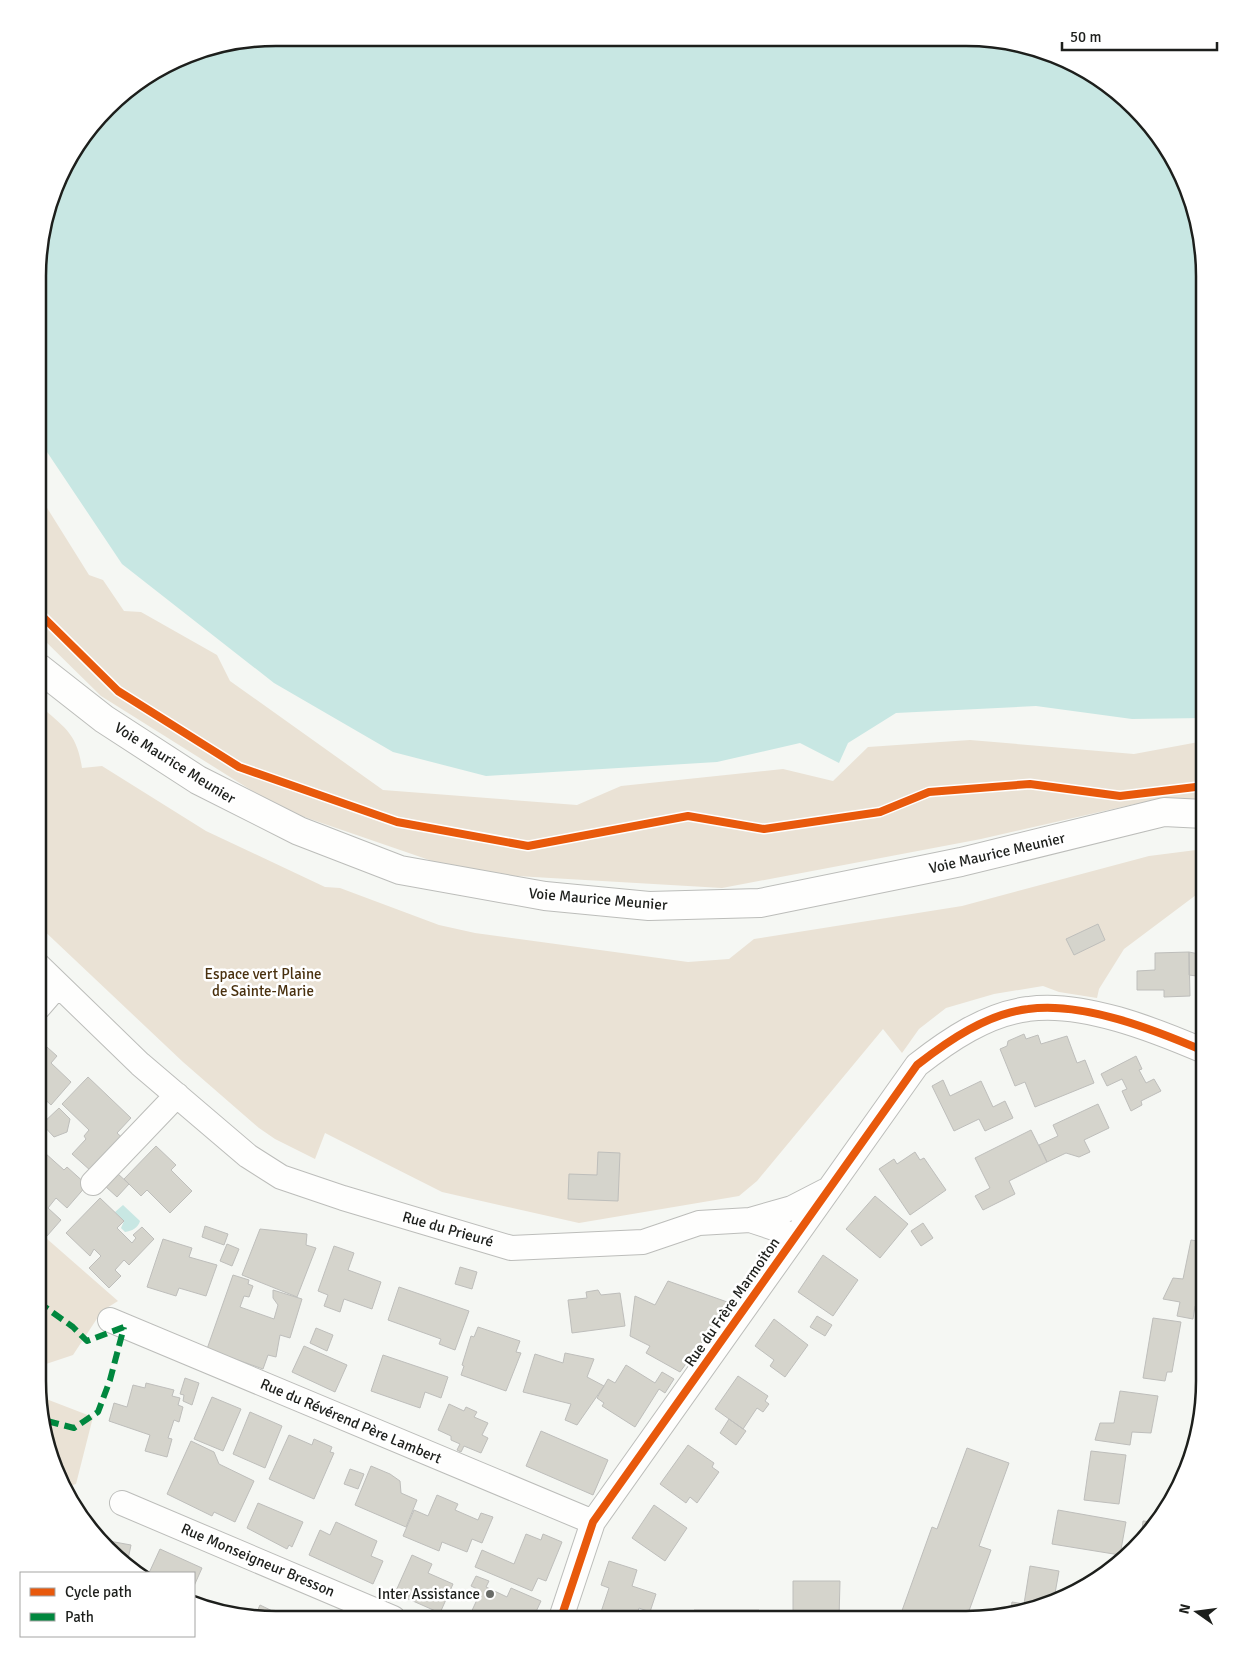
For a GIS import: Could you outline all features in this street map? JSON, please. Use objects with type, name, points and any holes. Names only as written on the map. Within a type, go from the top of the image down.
[{"type":"main road","name":"Voie Maurice Meunier","points":[[46,673],[104,719],[198,780],[299,831],[400,870],[545,896],[649,906],[760,903],[961,862],[1164,812],[1196,814]]},
{"type":"street","name":"Rue du Prieuré","points":[[46,973],[140,1064],[248,1156],[282,1177],[342,1198],[511,1248],[643,1242],[699,1224],[750,1220],[792,1208],[831,1188]]},
{"type":"street","points":[[46,998],[58,984]]},
{"type":"street","name":"Rue du Frère Marmoiton","points":[[563,1611],[593,1522],[917,1065],[968,1029],[1028,1009],[1072,1010],[1122,1020],[1196,1048]]},
{"type":"street","points":[[93,1183],[176,1095]]},
{"type":"street","name":"Rue du Prieuré","points":[[750,1220],[783,1231],[791,1241]]},
{"type":"street","name":"Rue du Révérend Père Lambert","points":[[110,1320],[593,1522]]},
{"type":"street","name":"Rue Monseigneur Bresson","points":[[122,1503],[377,1611]]},
{"type":"green space","points":[[46,506],[89,575],[103,580],[124,611],[141,612],[217,655],[230,681],[383,790],[577,805],[621,786],[783,769],[833,781],[868,747],[970,740],[1134,754],[1196,742],[1196,804],[1135,804],[981,839],[722,888],[467,873],[281,809],[101,696],[46,642]]},
{"type":"green space","name":"Espace vert Plaine de Sainte-Marie","points":[[46,711],[73,738],[80,756],[82,768],[102,766],[206,831],[325,887],[340,888],[439,925],[475,933],[688,962],[729,959],[754,939],[962,906],[1149,856],[1196,850],[1196,895],[1124,949],[1099,989],[1097,998],[1059,992],[1043,986],[994,994],[946,1008],[919,1029],[902,1053],[883,1029],[757,1181],[739,1196],[579,1223],[442,1192],[325,1133],[315,1159],[275,1139],[259,1128],[183,1062],[46,933]]},
{"type":"green space","points":[[46,1238],[118,1301],[102,1311],[73,1355],[46,1364]]},
{"type":"green space","points":[[47,1399],[93,1417],[76,1484],[71,1485],[58,1455]]},
{"type":"water","points":[[276,46],[966,46],[996,48],[1040,58],[1068,70],[1094,85],[1117,103],[1139,125],[1157,148],[1172,174],[1184,202],[1194,246],[1196,276],[1196,718],[1132,719],[1036,706],[896,713],[848,743],[839,763],[800,743],[717,762],[486,776],[393,752],[274,683],[122,564],[46,450],[46,276],[48,246],[58,202],[70,174],[85,148],[103,125],[125,103],[148,85],[174,70],[202,58],[246,48]]},
{"type":"water","points":[[123,1205],[140,1221],[134,1229],[125,1232],[121,1228],[124,1221],[115,1212]]},
{"type":"building","points":[[1098,924],[1105,940],[1074,955],[1066,939]]},
{"type":"building","points":[[1189,952],[1190,996],[1164,997],[1164,990],[1137,990],[1137,971],[1155,970],[1155,953]]},
{"type":"building","points":[[1189,952],[1196,953],[1196,976],[1189,975]]},
{"type":"building","points":[[1024,1034],[1026,1039],[1038,1035],[1041,1044],[1067,1036],[1077,1063],[1085,1060],[1094,1083],[1035,1107],[1025,1082],[1015,1086],[1000,1049],[1007,1046],[1008,1041]]},
{"type":"building","points":[[46,1046],[57,1056],[51,1063],[71,1082],[51,1105],[46,1100]]},
{"type":"building","points":[[1136,1056],[1142,1069],[1139,1070],[1146,1083],[1154,1079],[1161,1091],[1141,1101],[1142,1105],[1131,1111],[1122,1091],[1127,1089],[1122,1079],[1107,1086],[1101,1074]]},
{"type":"building","points":[[88,1077],[131,1118],[117,1133],[127,1142],[91,1171],[72,1154],[86,1139],[84,1136],[89,1130],[62,1104]]},
{"type":"building","points":[[943,1080],[950,1096],[981,1081],[993,1107],[1005,1101],[1013,1118],[985,1131],[979,1119],[954,1131],[932,1086]]},
{"type":"building","points":[[1098,1104],[1109,1128],[1084,1140],[1090,1152],[1079,1157],[1066,1153],[1047,1162],[1039,1145],[1058,1136],[1053,1125]]},
{"type":"building","points":[[59,1108],[70,1119],[67,1132],[54,1137],[46,1128],[46,1120]]},
{"type":"building","points":[[1031,1130],[1047,1162],[1009,1181],[1015,1194],[983,1210],[975,1196],[990,1188],[975,1158]]},
{"type":"building","points":[[156,1146],[176,1165],[171,1170],[192,1191],[170,1213],[147,1190],[141,1196],[124,1179]]},
{"type":"building","points":[[598,1152],[620,1153],[618,1201],[568,1199],[569,1174],[597,1175]]},
{"type":"building","points":[[915,1152],[920,1160],[924,1158],[946,1190],[910,1215],[879,1169],[894,1159],[897,1164]]},
{"type":"building","points":[[46,1154],[64,1170],[67,1167],[87,1185],[67,1208],[56,1198],[48,1208],[61,1220],[47,1236]]},
{"type":"building","points":[[117,1173],[129,1184],[117,1197],[105,1186]]},
{"type":"building","points":[[875,1196],[908,1224],[880,1258],[846,1229]]},
{"type":"building","points":[[100,1198],[124,1221],[117,1228],[132,1243],[136,1238],[133,1235],[142,1227],[154,1239],[129,1265],[124,1260],[115,1270],[121,1276],[109,1288],[89,1268],[101,1256],[94,1249],[90,1256],[66,1233]]},
{"type":"building","points":[[923,1223],[933,1238],[921,1246],[911,1231]]},
{"type":"building","points":[[205,1226],[228,1234],[224,1245],[202,1237]]},
{"type":"building","points":[[260,1229],[307,1234],[306,1245],[316,1248],[297,1297],[242,1275]]},
{"type":"building","points":[[163,1239],[192,1248],[189,1257],[217,1265],[206,1296],[179,1288],[176,1296],[147,1287]]},
{"type":"building","points":[[1191,1240],[1196,1241],[1196,1306],[1193,1319],[1177,1316],[1180,1302],[1163,1299],[1173,1278],[1183,1279]]},
{"type":"building","points":[[227,1244],[239,1249],[232,1266],[220,1261]]},
{"type":"building","points":[[334,1246],[354,1253],[348,1270],[381,1282],[372,1309],[344,1299],[340,1312],[324,1306],[328,1295],[318,1291]]},
{"type":"building","points":[[823,1255],[858,1280],[833,1316],[798,1292]]},
{"type":"building","points":[[460,1267],[477,1272],[472,1289],[455,1284]]},
{"type":"building","points":[[233,1275],[249,1280],[248,1284],[253,1286],[249,1297],[244,1296],[240,1307],[274,1319],[278,1305],[273,1298],[273,1290],[302,1299],[290,1338],[280,1335],[276,1357],[268,1355],[263,1369],[207,1349]]},
{"type":"building","points":[[668,1281],[730,1303],[680,1372],[646,1353],[650,1346],[630,1336],[635,1296],[655,1305]]},
{"type":"building","points":[[399,1287],[469,1311],[455,1350],[439,1344],[441,1339],[388,1320]]},
{"type":"building","points":[[598,1290],[601,1295],[620,1293],[625,1326],[572,1333],[568,1300],[587,1298],[586,1292]]},
{"type":"building","points":[[817,1316],[832,1325],[825,1336],[810,1327]]},
{"type":"building","points":[[1153,1318],[1181,1322],[1172,1372],[1167,1372],[1165,1381],[1143,1378]]},
{"type":"building","points":[[774,1319],[808,1345],[785,1377],[770,1366],[774,1360],[755,1346]]},
{"type":"building","points":[[478,1327],[520,1341],[516,1352],[521,1353],[506,1391],[461,1375],[464,1366],[462,1365],[471,1336],[474,1337]]},
{"type":"building","points":[[316,1328],[333,1335],[327,1351],[310,1343]]},
{"type":"building","points":[[304,1346],[347,1365],[335,1392],[292,1372]]},
{"type":"building","points":[[565,1353],[594,1359],[587,1377],[604,1386],[577,1425],[565,1420],[571,1404],[523,1392],[535,1354],[563,1363]]},
{"type":"building","points":[[383,1355],[448,1377],[441,1398],[425,1392],[420,1408],[371,1391]]},
{"type":"building","points":[[626,1365],[655,1383],[662,1372],[674,1379],[665,1393],[659,1389],[635,1427],[602,1406],[604,1403],[597,1398],[608,1379],[615,1383]]},
{"type":"building","points":[[738,1376],[768,1396],[765,1401],[769,1404],[763,1412],[757,1408],[743,1429],[715,1409]]},
{"type":"building","points":[[185,1378],[199,1383],[192,1405],[183,1401],[184,1395],[180,1394]]},
{"type":"building","points":[[146,1383],[174,1390],[172,1396],[180,1398],[178,1405],[183,1407],[179,1422],[174,1420],[168,1438],[172,1439],[167,1457],[145,1451],[150,1435],[109,1421],[114,1403],[127,1407],[133,1385],[145,1388]]},
{"type":"building","points":[[1120,1391],[1158,1396],[1151,1433],[1132,1432],[1130,1445],[1095,1440],[1100,1423],[1114,1423]]},
{"type":"building","points":[[212,1397],[241,1409],[223,1451],[194,1439]]},
{"type":"building","points":[[449,1404],[464,1411],[466,1407],[477,1412],[474,1417],[488,1423],[482,1435],[488,1438],[481,1453],[464,1446],[461,1452],[457,1450],[460,1444],[451,1440],[451,1436],[438,1430]]},
{"type":"building","points":[[250,1412],[282,1426],[265,1468],[233,1454]]},
{"type":"building","points":[[729,1419],[746,1431],[736,1445],[720,1433]]},
{"type":"building","points":[[541,1431],[608,1460],[593,1495],[526,1466]]},
{"type":"building","points":[[289,1435],[312,1445],[314,1439],[332,1447],[330,1452],[334,1453],[314,1499],[269,1479]]},
{"type":"building","points":[[191,1441],[214,1452],[219,1464],[254,1481],[235,1522],[214,1512],[212,1516],[167,1494]]},
{"type":"building","points":[[688,1445],[714,1463],[712,1467],[719,1472],[697,1503],[690,1497],[686,1503],[660,1484]]},
{"type":"building","points":[[967,1448],[1009,1463],[979,1546],[991,1550],[969,1611],[902,1611],[932,1527],[937,1529]]},
{"type":"building","points":[[1091,1451],[1126,1455],[1119,1504],[1084,1500]]},
{"type":"building","points":[[371,1466],[390,1474],[400,1481],[401,1493],[417,1500],[406,1527],[355,1505]]},
{"type":"building","points":[[350,1469],[364,1474],[358,1489],[344,1484]]},
{"type":"building","points":[[437,1495],[458,1504],[455,1510],[478,1520],[481,1513],[493,1517],[482,1543],[472,1539],[467,1552],[442,1542],[439,1551],[403,1536],[414,1510],[428,1516]]},
{"type":"building","points":[[258,1503],[303,1522],[292,1547],[289,1545],[287,1549],[247,1528]]},
{"type":"building","points":[[654,1505],[687,1528],[665,1561],[632,1538]]},
{"type":"building","points":[[1058,1510],[1126,1522],[1121,1550],[1116,1554],[1052,1544]]},
{"type":"building","points":[[1143,1521],[1148,1521],[1142,1528]]},
{"type":"building","points":[[336,1522],[377,1541],[371,1556],[383,1561],[373,1584],[309,1555],[320,1530],[330,1535]]},
{"type":"building","points":[[526,1534],[541,1540],[543,1534],[562,1542],[546,1581],[538,1578],[532,1591],[475,1567],[482,1550],[514,1564]]},
{"type":"building","points":[[113,1542],[131,1545],[129,1557]]},
{"type":"building","points":[[160,1549],[202,1568],[195,1584],[195,1572],[149,1572]]},
{"type":"building","points":[[412,1555],[432,1564],[428,1573],[453,1584],[441,1611],[436,1611],[395,1593]]},
{"type":"building","points":[[609,1561],[637,1570],[632,1586],[656,1594],[650,1611],[639,1608],[638,1611],[601,1611],[609,1588],[601,1585]]},
{"type":"building","points":[[1030,1566],[1059,1571],[1055,1593],[1024,1603]]},
{"type":"building","name":"Inter Assistance","points":[[476,1576],[489,1581],[486,1587],[507,1597],[511,1588],[541,1601],[536,1611],[472,1611],[481,1591],[471,1586]]},
{"type":"building","points":[[793,1581],[840,1581],[839,1611],[793,1611]]},
{"type":"building","points":[[1012,1602],[1022,1604],[1011,1606]]},
{"type":"building","points":[[260,1605],[272,1611],[261,1610],[258,1610]]},
{"type":"building","points":[[694,1610],[759,1610],[759,1611]]},
{"type":"marked path","points":[[46,1308],[73,1327],[87,1341],[124,1327]]},
{"type":"marked path","points":[[50,1422],[74,1428],[98,1412],[110,1380],[124,1327]]},
{"type":"cycle path","points":[[46,620],[118,691],[239,767],[397,822],[528,846],[688,816],[764,829],[880,812],[929,792],[1030,784],[1120,796],[1196,787]]},
{"type":"cycle path","points":[[563,1611],[593,1522],[917,1065],[942,1046],[983,1022],[998,1016],[1028,1009],[1071,1009],[1094,1013],[1141,1026],[1196,1048]]},
{"type":"place","name":"Inter Assistance","points":[[490,1594]]}]
